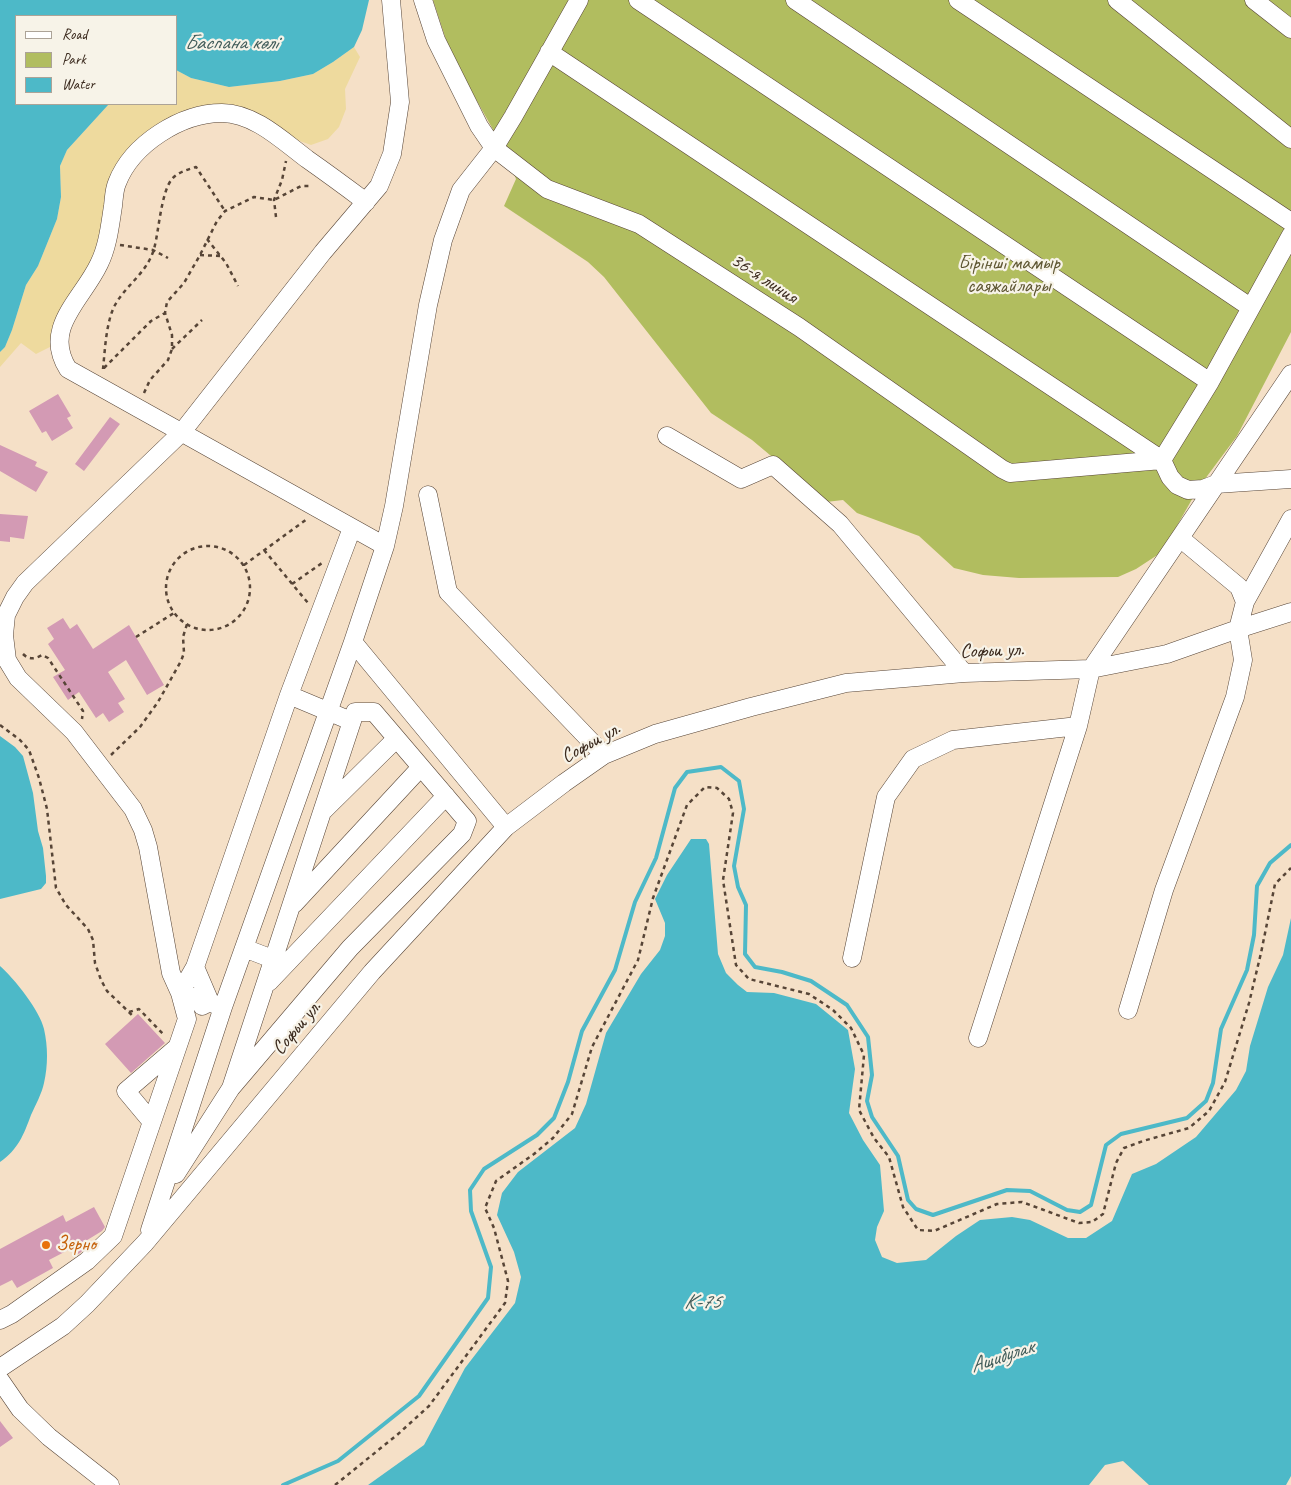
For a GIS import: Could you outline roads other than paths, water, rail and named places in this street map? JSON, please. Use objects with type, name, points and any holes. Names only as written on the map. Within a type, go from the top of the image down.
[{"type":"street","points":[[187,1019],[180,993],[171,973],[148,846],[143,830],[133,809],[74,732],[18,678],[7,660],[4,635],[6,615],[25,583],[182,432],[324,252],[379,186],[392,154],[400,102],[391,0]]},
{"type":"street","name":"36-я линия","points":[[424,0],[441,48],[478,126],[494,148],[547,189],[639,224],[800,327],[1002,469],[1010,472],[1162,460]]},
{"type":"street","points":[[145,1243],[163,1193],[216,1005],[244,948],[353,642],[385,546],[394,506],[428,305],[443,240],[461,190],[494,148],[513,118],[579,0]]},
{"type":"street","points":[[638,0],[1210,382]]},
{"type":"street","points":[[795,0],[1250,307]]},
{"type":"street","points":[[958,0],[1291,222]]},
{"type":"street","points":[[1117,0],[1291,138]]},
{"type":"street","points":[[1254,0],[1291,29]]},
{"type":"street","points":[[549,52],[1162,460],[1170,477],[1177,485],[1188,490],[1203,489],[1216,484],[1291,479]]},
{"type":"street","points":[[366,202],[269,130],[246,118],[223,113],[200,116],[159,132],[134,154],[116,184],[107,242],[99,265],[62,325],[58,343],[62,359],[68,369],[97,375],[137,407],[385,546]]},
{"type":"street","points":[[1162,460],[1210,382],[1291,235]]},
{"type":"street","points":[[978,1038],[1078,726],[1091,669],[1291,374]]},
{"type":"street","points":[[667,436],[741,479],[773,465],[840,524],[964,673]]},
{"type":"street","points":[[428,495],[448,592],[604,756]]},
{"type":"street","points":[[1128,1010],[1164,890],[1234,697],[1243,660],[1238,629],[1245,602],[1291,519]]},
{"type":"street","points":[[180,993],[195,967],[289,695],[352,528]]},
{"type":"street","points":[[1180,538],[1239,587],[1245,602]]},
{"type":"street","name":"Софьи ул.","points":[[0,1368],[63,1326],[87,1304],[145,1243],[372,972],[506,827],[564,783],[604,756],[656,734],[846,683],[964,673],[1091,669],[1167,654],[1291,612]]},
{"type":"street","points":[[353,642],[506,827]]},
{"type":"street","points":[[289,695],[351,722]]},
{"type":"street","points":[[163,1193],[231,1088],[350,948],[462,834],[467,820],[374,712],[355,712],[351,722],[290,908],[280,962]]},
{"type":"street","points":[[852,958],[886,797],[913,759],[953,740],[1078,726]]},
{"type":"street","points":[[322,813],[396,738]]},
{"type":"street","points":[[290,908],[421,767]]},
{"type":"street","points":[[231,1088],[265,986],[280,962],[446,796]]},
{"type":"street","points":[[244,948],[280,962]]},
{"type":"street","points":[[195,967],[216,1005]]},
{"type":"street","points":[[180,993],[216,1005]]},
{"type":"street","points":[[0,1320],[12,1314],[87,1261],[113,1236],[187,1019],[191,1011],[216,1005]]},
{"type":"street","points":[[152,1121],[126,1091],[176,1048]]},
{"type":"street","points":[[0,1380],[20,1409],[49,1437],[110,1485]]},
{"type":"water","name":"Баспана көлі","points":[[0,0],[369,0],[362,30],[354,47],[333,62],[313,74],[280,81],[229,87],[191,78],[178,71],[178,15],[15,15],[15,105],[108,105],[67,150],[60,166],[61,197],[57,219],[38,266],[26,285],[5,347],[0,352]]},
{"type":"water","points":[[0,736],[15,747],[23,756],[33,793],[38,831],[43,848],[46,883],[41,889],[0,899]]},
{"type":"water","name":"К-75","points":[[691,839],[706,839],[709,844],[718,954],[726,973],[747,992],[774,993],[816,1004],[848,1030],[855,1069],[849,1113],[863,1140],[880,1165],[884,1211],[877,1227],[875,1240],[882,1257],[897,1263],[926,1260],[980,1220],[1012,1217],[1030,1220],[1068,1238],[1086,1238],[1112,1221],[1132,1174],[1156,1164],[1196,1137],[1236,1090],[1246,1071],[1250,1046],[1268,987],[1283,955],[1291,918],[1291,1476],[1286,1485],[1149,1485],[1123,1461],[1105,1465],[1089,1485],[368,1485],[424,1445],[465,1368],[515,1303],[521,1277],[514,1252],[497,1215],[502,1193],[518,1172],[575,1128],[586,1104],[606,1033],[641,974],[660,950],[665,936],[665,923],[655,899],[667,875]]},
{"type":"water","points":[[0,966],[19,986],[42,1022],[47,1056],[43,1087],[26,1129],[16,1147],[0,1162]]},
{"type":"waterway","points":[[283,1485],[338,1461],[419,1396],[488,1298],[491,1267],[471,1211],[470,1190],[484,1169],[537,1135],[554,1118],[568,1082],[582,1031],[615,970],[635,902],[656,858],[675,788],[687,772],[721,767],[739,781],[744,809],[734,866],[738,887],[746,905],[745,954],[755,967],[782,972],[811,981],[847,1005],[868,1037],[872,1075],[867,1101],[872,1117],[898,1156],[908,1200],[916,1209],[933,1215],[1007,1190],[1030,1191],[1067,1210],[1080,1212],[1091,1205],[1106,1145],[1121,1134],[1187,1118],[1206,1101],[1213,1083],[1221,1029],[1247,970],[1254,935],[1257,886],[1270,863],[1291,845]]},
{"type":"place","name":"Зерно","points":[[46,1245]]},
{"type":"park label","name":"Бірінші мамыр саяжайлары","points":[[1009,276]]},
{"type":"water label","name":"Ащибулак","points":[[1002,1357]]}]
